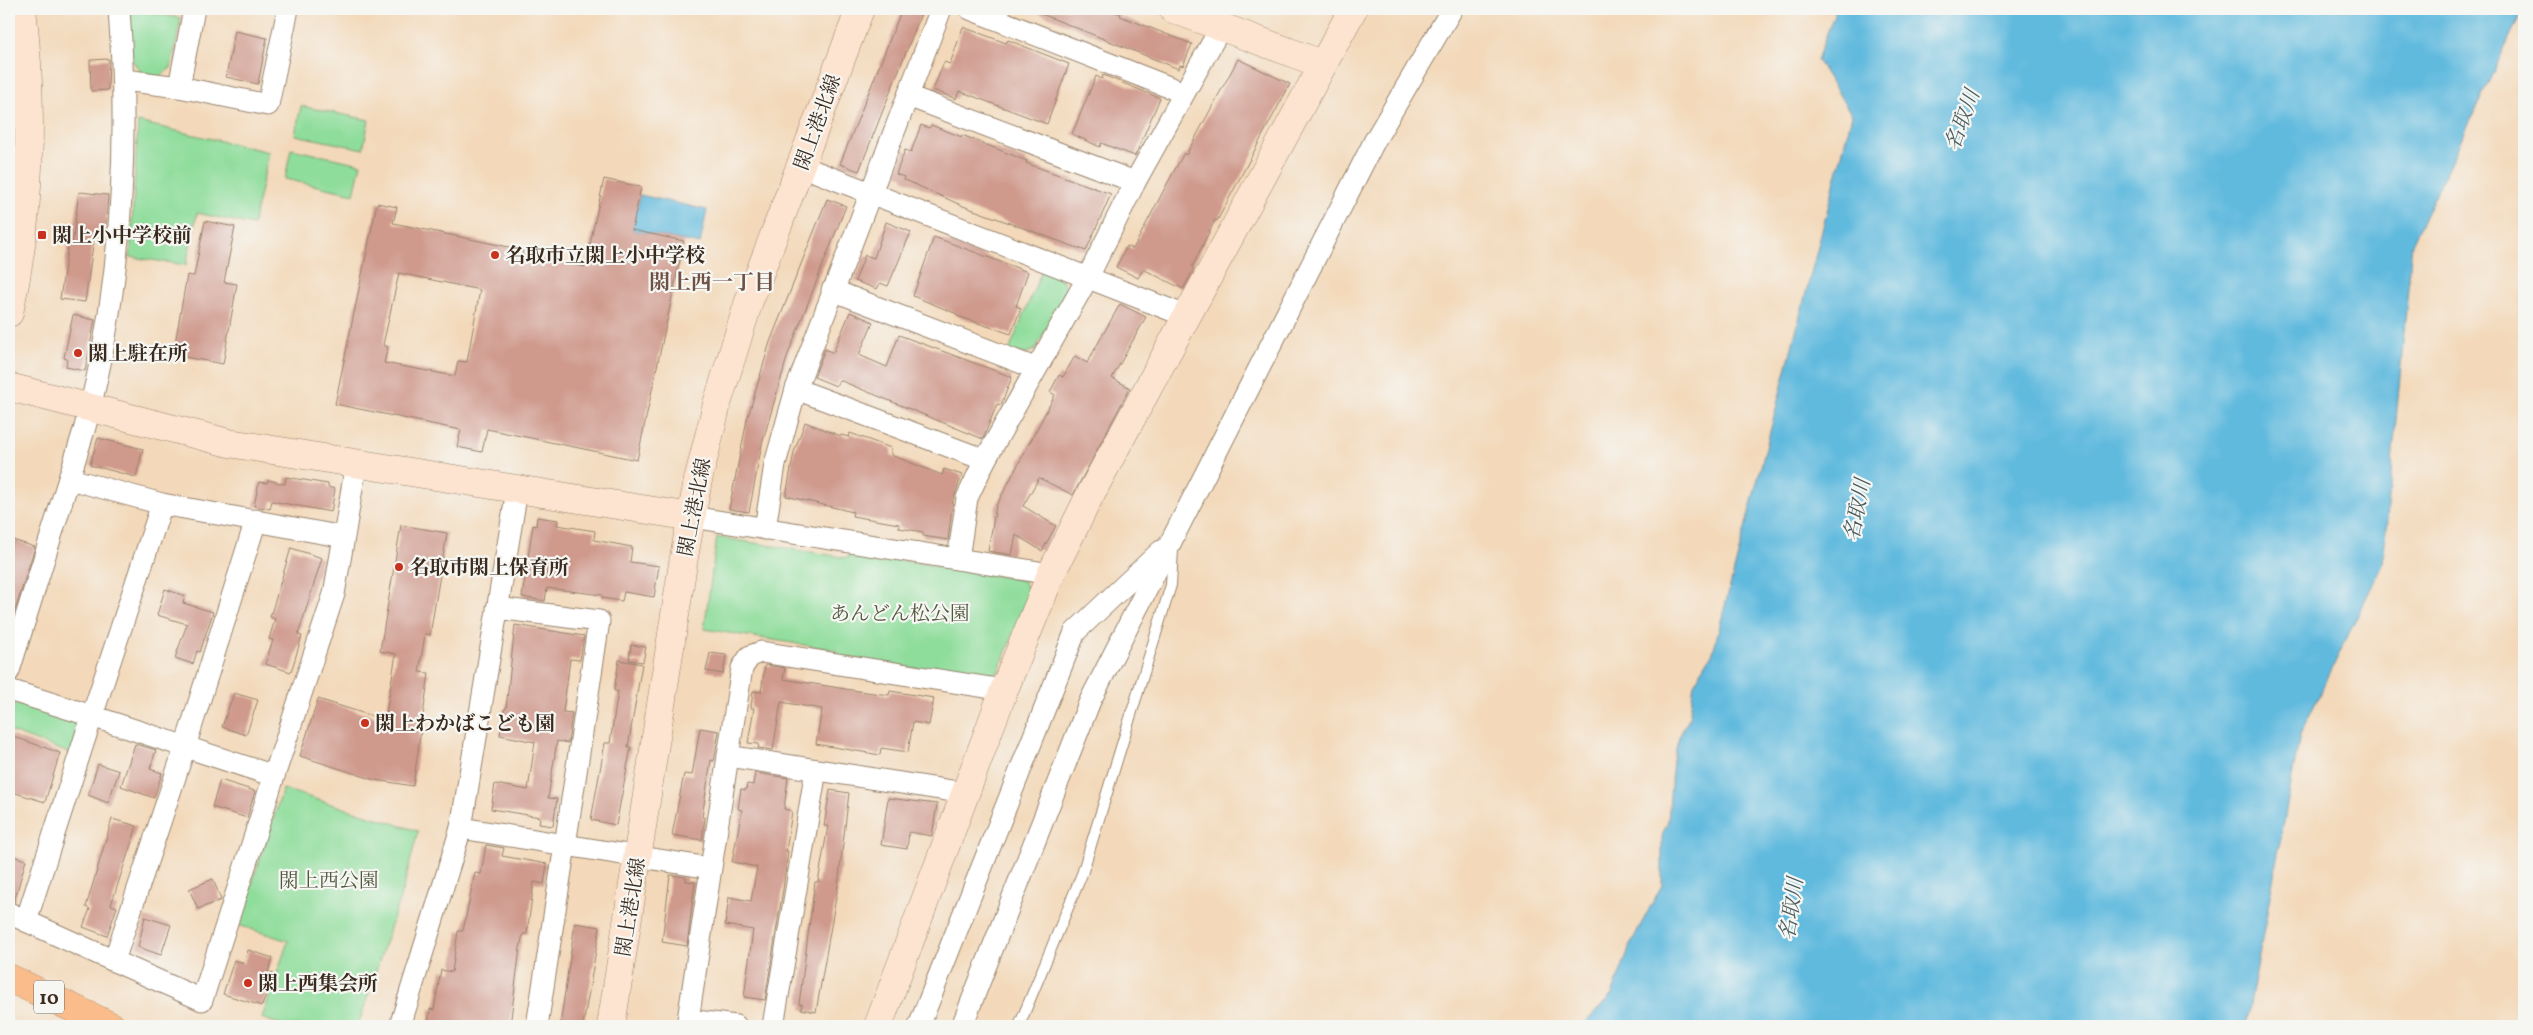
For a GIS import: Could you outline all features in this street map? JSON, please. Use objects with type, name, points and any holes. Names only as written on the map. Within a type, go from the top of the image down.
[{"type":"main road","name":"10","points":[[9,978],[111,1026]]},
{"type":"street","points":[[9,313],[21,246],[26,198],[28,116],[22,9]]},
{"type":"street","points":[[9,671],[70,479],[90,409],[110,304],[123,188],[124,80],[119,9]]},
{"type":"street","points":[[179,87],[194,9]]},
{"type":"street","points":[[124,80],[179,87],[268,105],[288,9]]},
{"type":"street","name":"閖上港北線","points":[[611,1026],[698,480],[720,394],[749,301],[860,9]]},
{"type":"street","points":[[765,529],[775,464],[796,389],[832,290],[941,9]]},
{"type":"street","points":[[970,9],[1184,93]]},
{"type":"street","points":[[1173,9],[1322,64]]},
{"type":"street","points":[[878,1026],[1004,690],[1051,574],[1186,316],[1353,9]]},
{"type":"street","points":[[962,1026],[1090,701],[1375,140],[1452,9]]},
{"type":"street","points":[[958,559],[967,498],[984,460],[1087,278],[1135,182],[1221,28]]},
{"type":"street","points":[[908,96],[1135,182]]},
{"type":"street","points":[[801,166],[1186,316]]},
{"type":"street","points":[[832,290],[1035,368]]},
{"type":"street","points":[[9,387],[229,443],[1051,574]]},
{"type":"street","points":[[796,389],[984,460]]},
{"type":"street","points":[[162,504],[92,716],[18,917],[114,962],[202,1000],[334,594],[356,464]]},
{"type":"street","points":[[70,479],[162,504],[344,537]]},
{"type":"street","points":[[400,1026],[461,828],[516,490]]},
{"type":"street","points":[[114,962],[185,747],[256,520]]},
{"type":"street","points":[[919,1026],[1075,632],[1174,538]]},
{"type":"street","points":[[498,608],[599,621],[537,1026]]},
{"type":"street","points":[[736,1026],[688,1020],[742,668],[750,656],[761,652],[1004,690]]},
{"type":"street","points":[[9,690],[274,776]]},
{"type":"street","points":[[728,756],[965,793]]},
{"type":"street","points":[[773,1026],[816,770]]},
{"type":"street","points":[[461,828],[710,868]]},
{"type":"lane","points":[[1019,1026],[1082,874],[1171,585],[1174,538]]},
{"type":"green space","points":[[129,9],[181,18],[171,68],[158,77],[140,71],[132,60]]},
{"type":"green space","points":[[301,106],[369,120],[363,149],[295,135]]},
{"type":"green space","points":[[138,122],[269,152],[253,225],[197,213],[186,265],[130,257]]},
{"type":"green space","points":[[291,149],[361,164],[354,194],[285,179]]},
{"type":"green space","points":[[1042,270],[1062,279],[1066,292],[1035,350],[1021,355],[1009,351]]},
{"type":"green space","name":"あんどん松公園","points":[[717,537],[848,558],[849,552],[1023,580],[1030,592],[998,672],[985,679],[836,656],[836,650],[704,629]]},
{"type":"green space","points":[[20,703],[73,720],[78,732],[72,754],[9,731],[9,707]]},
{"type":"green space","name":"閖上西公園","points":[[283,789],[418,831],[405,882],[358,1026],[284,1026],[262,1018],[288,941],[238,925]]},
{"type":"water","name":"名取川","points":[[1836,9],[2523,9],[2412,244],[2383,563],[2300,735],[2246,1026],[1582,1026],[1612,995],[1631,943],[1662,885],[1662,836],[1668,821],[1673,760],[1679,737],[1689,718],[1694,684],[1713,652],[1852,115],[1817,60]]},
{"type":"water","points":[[640,195],[707,210],[700,244],[632,230]]},
{"type":"building","points":[[902,9],[923,9],[859,171],[840,164]]},
{"type":"building","points":[[1029,9],[1106,9],[1192,44],[1183,66],[1180,65],[1179,69]]},
{"type":"building","points":[[963,27],[1006,43],[1008,40],[1069,64],[1047,124],[959,91],[956,99],[933,90],[944,62],[950,64]]},
{"type":"building","points":[[235,31],[267,38],[258,84],[226,77]]},
{"type":"building","points":[[109,59],[108,90],[91,91],[90,60]]},
{"type":"building","points":[[1238,59],[1290,84],[1217,221],[1215,220],[1192,267],[1194,269],[1183,289],[1143,269],[1138,278],[1116,267],[1127,246],[1133,249],[1184,153],[1186,155]]},
{"type":"building","points":[[1103,75],[1160,98],[1135,156],[1101,143],[1100,147],[1072,134],[1096,76],[1102,79]]},
{"type":"building","points":[[921,125],[929,128],[931,125],[962,137],[962,135],[1027,161],[1026,163],[1111,194],[1086,251],[963,206],[896,174],[905,150],[911,152]]},
{"type":"building","points":[[604,179],[641,187],[632,230],[684,241],[637,460],[487,429],[482,452],[457,447],[461,430],[335,404],[377,203],[397,207],[393,223],[523,250],[522,255],[585,267]],"holes":[[[399,273],[480,290],[467,362],[458,361],[455,376],[384,363],[388,347],[383,345]]]},
{"type":"building","points":[[79,192],[108,195],[105,239],[94,238],[85,302],[60,299],[68,244],[72,245]]},
{"type":"building","points":[[827,199],[846,206],[788,354],[762,444],[749,512],[729,509],[747,420],[770,342]]},
{"type":"building","points":[[205,221],[235,227],[224,282],[237,284],[223,364],[173,355],[187,275],[194,276]]},
{"type":"building","points":[[886,222],[911,232],[888,286],[880,283],[877,289],[855,281],[865,255],[874,258]]},
{"type":"building","points":[[934,237],[1028,272],[1016,306],[1021,308],[1011,334],[957,316],[957,314],[913,296]]},
{"type":"building","points":[[1120,304],[1146,317],[1112,378],[1130,388],[1073,495],[1039,478],[1023,506],[1056,526],[1042,551],[1016,535],[1012,555],[988,551],[996,506],[1055,395],[1050,392],[1059,375],[1063,377],[1075,356],[1087,363]]},
{"type":"building","points":[[850,312],[873,322],[859,355],[887,367],[899,335],[1012,377],[1001,405],[997,404],[983,439],[839,380],[836,386],[814,377],[825,349],[833,353]]},
{"type":"building","points":[[73,315],[95,320],[85,371],[66,367],[67,359],[64,358]]},
{"type":"building","points":[[805,422],[841,436],[849,437],[850,433],[891,448],[891,455],[942,475],[944,469],[962,475],[953,500],[948,540],[923,536],[923,532],[899,528],[899,524],[852,516],[853,512],[786,496],[794,452]]},
{"type":"building","points":[[98,438],[143,449],[136,477],[90,465]]},
{"type":"building","points":[[286,477],[328,484],[328,487],[335,489],[331,512],[272,501],[270,509],[254,506],[259,482],[267,483],[268,480],[285,484]]},
{"type":"building","points":[[537,517],[558,520],[557,525],[595,531],[594,540],[632,547],[630,562],[659,566],[654,597],[624,592],[622,601],[602,598],[602,595],[547,588],[545,601],[522,597],[533,525],[536,526]]},
{"type":"building","points":[[401,525],[447,533],[430,635],[425,634],[419,672],[429,673],[413,786],[375,780],[300,756],[318,699],[385,720],[396,654],[380,651]]},
{"type":"building","points":[[13,540],[35,547],[12,620],[9,620],[9,554]]},
{"type":"building","points":[[291,548],[322,558],[298,635],[302,636],[291,672],[265,664],[273,640],[269,639],[275,619],[270,617]]},
{"type":"building","points":[[165,589],[185,596],[183,603],[213,612],[200,652],[197,651],[193,664],[175,658],[187,624],[157,615]]},
{"type":"building","points":[[515,625],[584,636],[580,660],[570,659],[563,712],[572,713],[568,743],[557,741],[548,798],[557,799],[553,826],[539,824],[540,817],[491,809],[495,784],[528,790],[535,742],[500,735],[504,709],[506,709]]},
{"type":"building","points":[[631,645],[646,647],[643,662],[629,660]]},
{"type":"building","points":[[710,653],[726,655],[723,674],[706,671]]},
{"type":"building","points":[[619,660],[642,664],[628,747],[631,747],[616,825],[591,820],[605,743],[610,743],[618,691],[614,691]]},
{"type":"building","points":[[765,665],[785,668],[783,679],[889,695],[890,691],[934,698],[929,725],[913,722],[908,752],[881,748],[880,755],[816,744],[822,709],[781,702],[773,750],[758,748],[759,744],[748,743],[754,708],[751,708],[753,691],[761,692]]},
{"type":"building","points":[[234,693],[258,700],[246,735],[222,727]]},
{"type":"building","points":[[700,728],[719,731],[714,761],[711,760],[702,817],[705,818],[702,840],[672,835],[684,774],[692,775]]},
{"type":"building","points":[[9,735],[60,753],[45,802],[9,791]]},
{"type":"building","points":[[135,744],[156,750],[150,769],[162,773],[154,798],[121,786]]},
{"type":"building","points":[[98,764],[119,771],[108,803],[88,795]]},
{"type":"building","points":[[755,773],[788,778],[784,809],[792,811],[783,889],[765,1000],[744,997],[753,930],[725,925],[729,897],[751,901],[757,867],[732,862],[742,810],[738,809],[741,789],[746,790],[747,784],[753,785]]},
{"type":"building","points":[[220,780],[255,791],[247,818],[212,807]]},
{"type":"building","points":[[830,790],[849,793],[838,886],[816,1012],[801,1009],[802,1004],[799,1004],[815,882],[818,882],[828,826],[824,826]]},
{"type":"building","points":[[888,798],[937,804],[932,836],[909,832],[907,849],[881,845]]},
{"type":"building","points":[[112,819],[137,826],[111,905],[117,907],[107,936],[83,927],[90,909],[86,907]]},
{"type":"building","points":[[486,845],[504,848],[502,856],[547,864],[544,884],[534,882],[527,934],[523,934],[520,948],[510,1026],[428,1025],[430,1009],[434,1010],[441,970],[452,972],[458,931],[463,931],[475,873],[481,874]]},
{"type":"building","points":[[9,855],[26,860],[14,902],[9,901]]},
{"type":"building","points":[[670,875],[686,877],[686,881],[695,882],[687,946],[662,942]]},
{"type":"building","points":[[213,879],[221,900],[198,909],[189,889]]},
{"type":"building","points":[[145,917],[171,925],[161,955],[138,947]]},
{"type":"building","points":[[575,923],[600,927],[583,1026],[560,1026]]},
{"type":"building","name":"閖上西集会所","points":[[248,950],[273,958],[268,972],[273,973],[262,1006],[223,994],[234,960],[244,963]]},
{"type":"place","name":"閖上小中学校前","points":[[42,235]]},
{"type":"place","name":"名取市立閖上小中学校","points":[[495,255]]},
{"type":"place","name":"閖上駐在所","points":[[78,353]]},
{"type":"place","name":"名取市閖上保育所","points":[[399,567]]},
{"type":"place","name":"閖上わかばこども園","points":[[365,723]]},
{"type":"place","name":"閖上西集会所","points":[[248,983]]},
{"type":"district","name":"閖上西一丁目","points":[[712,282]]}]
